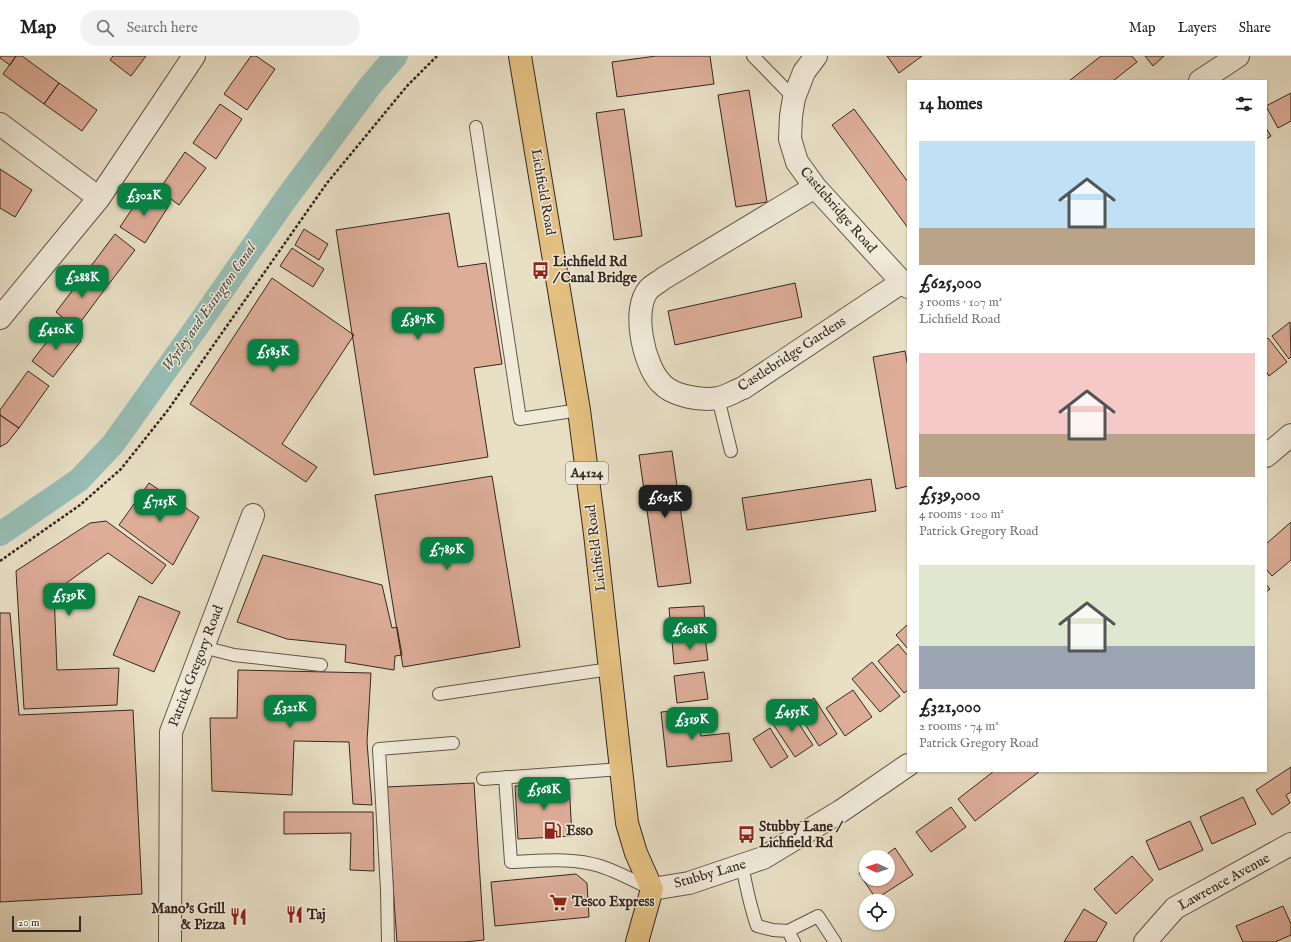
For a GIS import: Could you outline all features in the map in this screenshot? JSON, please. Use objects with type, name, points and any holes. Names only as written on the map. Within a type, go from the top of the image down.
[{"type":"main road","name":"Lichfield Road","points":[[520,56],[579,410],[595,534],[628,823],[636,853],[652,889]]},
{"type":"main road","points":[[638,942],[652,889]]},
{"type":"street","points":[[0,318],[98,198],[194,56]]},
{"type":"street","name":"Castlebridge Road","points":[[816,56],[804,72],[794,98],[791,116],[790,139],[797,162],[815,187],[905,285]]},
{"type":"street","points":[[1202,80],[1238,56]]},
{"type":"street","points":[[0,125],[98,198]]},
{"type":"street","name":"Castlebridge Gardens","points":[[815,187],[664,278],[649,290],[641,307],[642,341],[650,368],[661,384],[677,394],[693,398],[718,398],[743,388],[905,285]]},
{"type":"street","points":[[1267,455],[1291,435]]},
{"type":"street","name":"Patrick Gregory Road","points":[[170,942],[171,732],[253,515]]},
{"type":"street","name":"Stubby Lane","points":[[652,889],[689,883],[763,858],[841,811],[907,766]]},
{"type":"street","name":"Lawrence Avenue","points":[[1145,942],[1175,908],[1291,844]]},
{"type":"lane","points":[[753,56],[794,98]]},
{"type":"lane","points":[[476,127],[520,419],[579,410]]},
{"type":"lane","points":[[718,398],[731,451]]},
{"type":"lane","points":[[203,647],[234,655],[321,665]]},
{"type":"lane","points":[[438,694],[610,669]]},
{"type":"lane","points":[[388,942],[387,890],[379,749],[453,743]]},
{"type":"lane","points":[[483,779],[621,769]]},
{"type":"lane","points":[[505,777],[511,862],[581,862],[601,866],[652,889]]},
{"type":"lane","points":[[742,865],[752,914],[757,926],[773,930],[788,931],[818,916],[835,942]]},
{"type":"lane","points":[[788,931],[794,942]]},
{"type":"path","points":[[0,561],[80,505],[121,469],[168,410],[327,183],[407,86],[437,56]]},
{"type":"building","points":[[0,56],[16,56],[10,65],[0,58]]},
{"type":"building","points":[[16,56],[22,56],[59,83],[44,104],[3,74]]},
{"type":"building","points":[[113,56],[146,56],[131,76],[110,60]]},
{"type":"building","points":[[251,56],[256,56],[275,69],[247,110],[224,94]]},
{"type":"building","points":[[656,56],[710,56],[714,84],[617,97],[612,62]]},
{"type":"building","points":[[887,56],[922,56],[899,73]]},
{"type":"building","points":[[1101,56],[1132,56],[1137,62],[1114,80],[1070,80]]},
{"type":"building","points":[[1145,56],[1164,56],[1153,66]]},
{"type":"building","points":[[59,83],[97,110],[82,131],[44,104]]},
{"type":"building","points":[[749,90],[767,202],[736,207],[718,95]]},
{"type":"building","points":[[1291,93],[1291,121],[1278,128],[1267,105]]},
{"type":"building","points":[[220,104],[242,119],[216,159],[193,143]]},
{"type":"building","points":[[624,109],[642,236],[614,240],[596,113]]},
{"type":"building","points":[[854,109],[907,181],[907,227],[832,125]]},
{"type":"building","points":[[1267,130],[1271,136],[1267,138]]},
{"type":"building","points":[[185,152],[206,168],[179,205],[159,190]]},
{"type":"building","points":[[0,169],[32,190],[15,217],[0,208]]},
{"type":"building","points":[[144,191],[168,207],[145,243],[120,227]]},
{"type":"building","points":[[449,213],[458,267],[486,263],[502,364],[474,368],[488,457],[374,475],[336,230]]},
{"type":"building","points":[[304,229],[328,244],[319,260],[295,245]]},
{"type":"building","points":[[115,234],[135,250],[108,285],[88,270]]},
{"type":"building","points":[[292,248],[324,269],[313,287],[280,266]]},
{"type":"building","points":[[88,270],[108,285],[76,328],[56,312]]},
{"type":"building","points":[[272,278],[354,335],[282,444],[317,467],[306,482],[190,404]]},
{"type":"building","points":[[795,283],[802,317],[675,345],[668,311]]},
{"type":"building","points":[[1290,322],[1291,357],[1289,359],[1272,336]]},
{"type":"building","points":[[60,325],[81,341],[53,377],[32,361]]},
{"type":"building","points":[[1268,338],[1287,362],[1269,376],[1267,373]]},
{"type":"building","points":[[905,351],[907,362],[907,486],[896,489],[873,357]]},
{"type":"building","points":[[28,371],[49,386],[19,428],[0,415],[0,410]]},
{"type":"building","points":[[0,415],[19,428],[7,443],[0,447]]},
{"type":"building","points":[[672,451],[691,583],[658,587],[639,455]]},
{"type":"building","points":[[492,476],[520,647],[403,667],[375,495]]},
{"type":"building","points":[[871,479],[876,511],[747,530],[742,498]]},
{"type":"building","points":[[149,483],[199,517],[173,565],[119,525]]},
{"type":"building","points":[[106,521],[166,565],[152,584],[108,553],[54,592],[57,670],[119,668],[117,705],[24,709],[16,571],[90,523]]},
{"type":"building","points":[[1291,522],[1291,560],[1272,576],[1267,570],[1267,543]]},
{"type":"building","points":[[263,555],[382,585],[392,628],[397,627],[402,655],[395,656],[394,670],[345,662],[346,645],[287,639],[237,622]]},
{"type":"building","points":[[139,596],[180,612],[154,672],[113,655]]},
{"type":"building","points":[[704,606],[705,628],[671,631],[669,608]]},
{"type":"building","points":[[0,613],[10,613],[19,715],[133,710],[142,894],[0,902]]},
{"type":"building","points":[[907,625],[907,648],[896,635]]},
{"type":"building","points":[[705,637],[708,660],[674,664],[672,641]]},
{"type":"building","points":[[898,644],[907,655],[907,691],[904,693],[878,661]]},
{"type":"building","points":[[872,662],[900,696],[880,712],[852,679]]},
{"type":"building","points":[[238,670],[371,673],[367,742],[372,805],[353,804],[349,742],[294,741],[292,795],[212,791],[210,718],[237,718]]},
{"type":"building","points":[[704,672],[708,699],[677,703],[674,676]]},
{"type":"building","points":[[853,690],[872,717],[845,736],[826,708]]},
{"type":"building","points":[[814,698],[837,734],[819,746],[796,710]]},
{"type":"building","points":[[698,709],[701,736],[729,733],[732,761],[667,767],[661,712]]},
{"type":"building","points":[[789,709],[813,745],[795,757],[771,721]]},
{"type":"building","points":[[770,728],[788,757],[771,768],[753,739]]},
{"type":"building","points":[[1291,767],[1291,792],[1286,795],[1290,803],[1272,815],[1256,790]]},
{"type":"building","points":[[993,772],[1039,772],[975,821],[958,799]]},
{"type":"building","points":[[474,783],[484,940],[464,942],[397,942],[386,787]]},
{"type":"building","points":[[569,783],[572,836],[518,839],[515,786]]},
{"type":"building","points":[[1243,797],[1256,824],[1212,844],[1200,817]]},
{"type":"building","points":[[951,807],[966,827],[931,852],[916,832]]},
{"type":"building","points":[[284,812],[373,812],[374,871],[350,870],[351,833],[284,834]]},
{"type":"building","points":[[1190,821],[1203,850],[1159,870],[1146,841]]},
{"type":"building","points":[[895,848],[913,875],[884,894],[873,894],[868,886],[895,886],[895,850],[892,850]]},
{"type":"building","points":[[1132,856],[1153,880],[1116,914],[1094,889]]},
{"type":"building","points":[[576,874],[587,883],[589,917],[495,926],[491,882]]},
{"type":"building","points":[[1283,906],[1291,924],[1291,935],[1275,942],[1243,942],[1236,926]]},
{"type":"building","points":[[1084,909],[1107,923],[1096,942],[1064,942]]},
{"type":"waterway","name":"Wyrley and Essington Canal","points":[[0,534],[79,480],[113,444],[285,200],[370,86],[396,56]]},
{"type":"place","name":"Lichfield Rd / Canal Bridge","points":[[540,270]]},
{"type":"place","name":"Esso","points":[[553,831]]},
{"type":"place","name":"Stubby Lane / Lichfield Rd","points":[[746,835]]},
{"type":"place","name":"Tesco Express","points":[[559,902]]},
{"type":"place","name":"Taj","points":[[294,915]]},
{"type":"place","name":"Mano's Grill & Pizza","points":[[238,917]]}]
